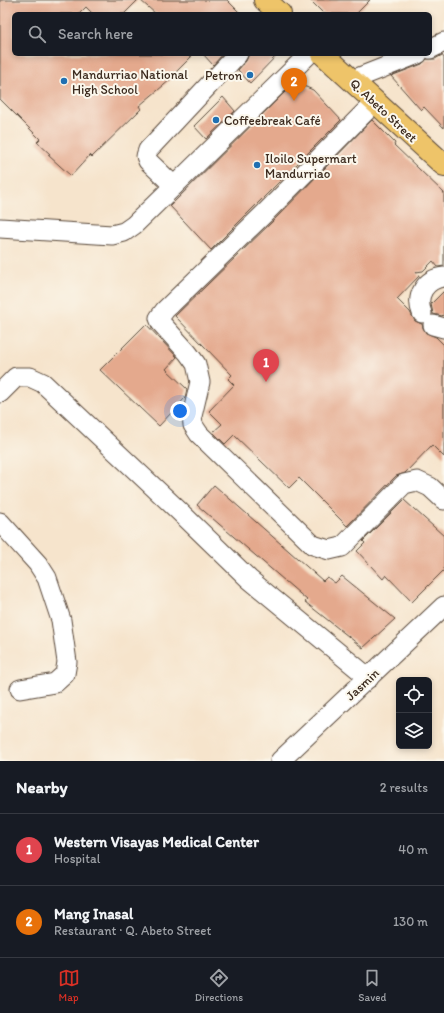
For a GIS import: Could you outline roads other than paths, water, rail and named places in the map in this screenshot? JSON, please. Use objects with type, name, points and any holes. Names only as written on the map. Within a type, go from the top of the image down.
[{"type":"main road","name":"Q. Abeto Street","points":[[325,56],[444,165]]},
{"type":"street","points":[[432,48],[444,42]]},
{"type":"street","points":[[174,186],[148,161],[146,156],[148,150],[236,56]]},
{"type":"street","points":[[0,228],[112,235],[124,232],[134,225],[307,56]]},
{"type":"street","points":[[352,80],[413,56]]},
{"type":"street","points":[[376,102],[165,310],[159,318],[161,323],[196,364],[200,382],[192,416],[193,425],[199,434],[313,545],[329,550],[342,547],[404,484],[417,481],[430,487],[444,500]]},
{"type":"street","points":[[433,322],[419,300],[422,291],[427,284],[434,280],[444,278]]},
{"type":"street","points":[[0,394],[16,377],[30,377],[43,383],[249,579],[369,678]]},
{"type":"street","points":[[0,522],[38,564],[48,578],[61,620],[67,662],[65,674],[55,683],[20,689]]},
{"type":"street","name":"Jasmin","points":[[280,761],[444,606]]},
{"type":"place","name":"Petron","points":[[250,75]]},
{"type":"place","name":"Mandurriao National High School","points":[[64,81]]},
{"type":"place","name":"Mang Inasal","points":[[294,101]]},
{"type":"place","name":"Coffeebreak Café","points":[[216,120]]},
{"type":"place","name":"Iloilo Supermart Mandurriao","points":[[257,165]]},
{"type":"place","name":"Western Visayas Medical Center","points":[[266,382]]}]
